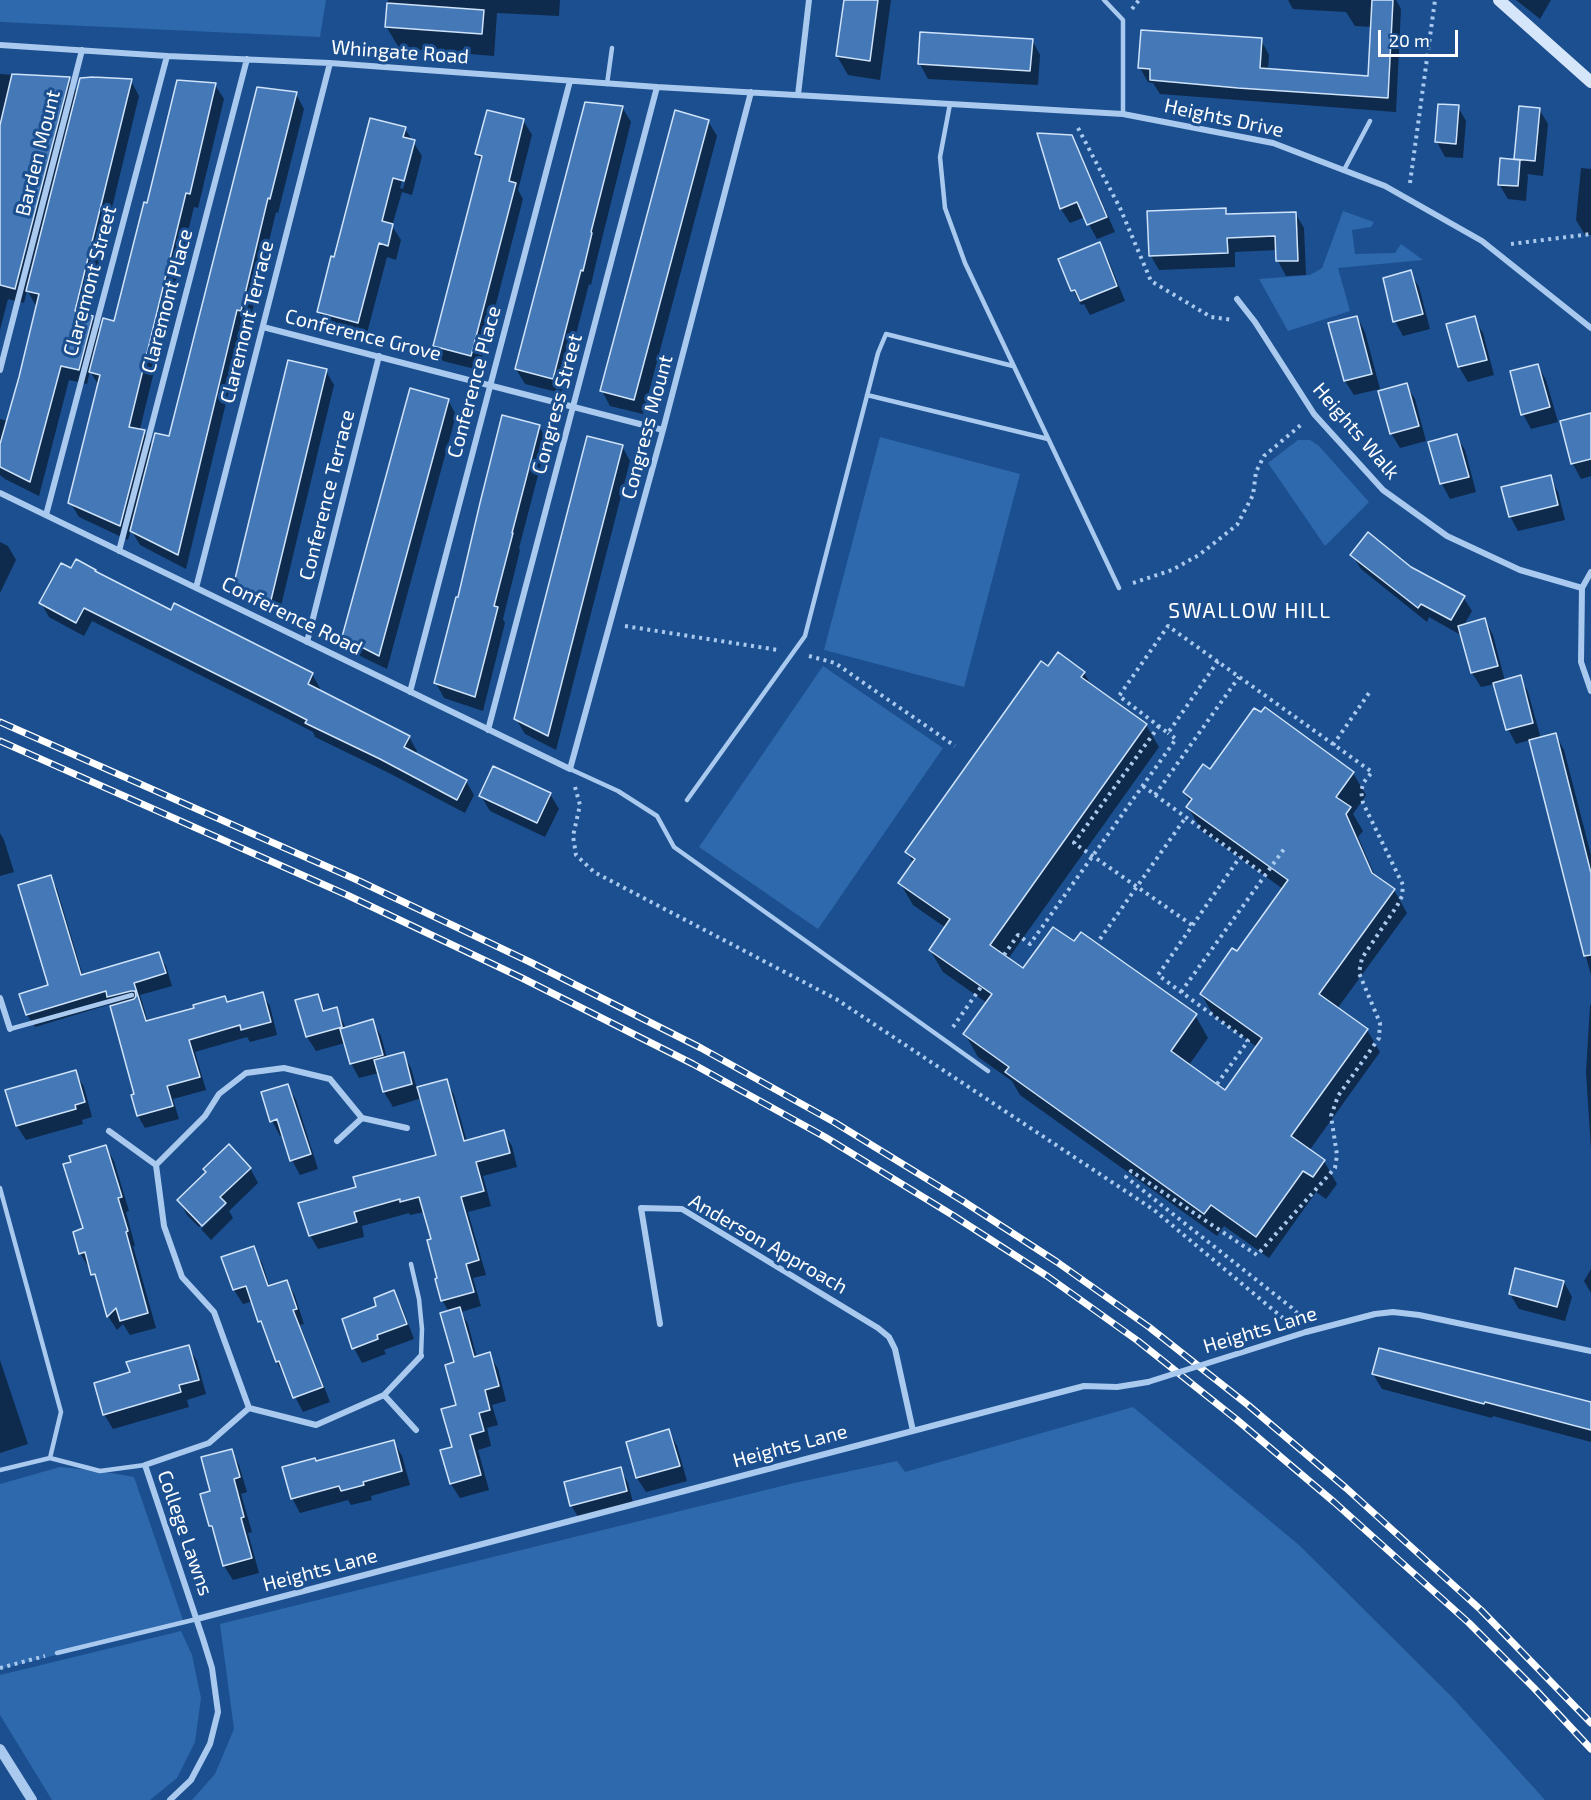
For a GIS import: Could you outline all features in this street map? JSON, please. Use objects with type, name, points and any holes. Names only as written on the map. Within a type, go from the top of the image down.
[{"type":"main road","points":[[1499,0],[1591,82]]},
{"type":"street","points":[[798,95],[809,0]]},
{"type":"street","name":"Whingate Road","points":[[1,48],[330,63],[607,84],[798,95]]},
{"type":"street","name":"Barden Mount","points":[[0,369],[82,50]]},
{"type":"street","name":"Claremont Street","points":[[46,515],[167,56]]},
{"type":"street","name":"Claremont Place","points":[[119,551],[248,59]]},
{"type":"street","name":"Claremont Terrace","points":[[196,588],[330,63]]},
{"type":"street","name":"Conference Place","points":[[410,692],[570,81]]},
{"type":"street","name":"Congress Street","points":[[488,730],[657,87]]},
{"type":"street","name":"Congress Mount","points":[[570,769],[663,430],[751,92]]},
{"type":"street","name":"Heights Drive","points":[[798,95],[1123,114],[1273,143],[1385,186],[1482,241],[1591,328]]},
{"type":"street","name":"Heights Walk","points":[[1238,299],[1314,414],[1383,489],[1447,537],[1520,570],[1582,588]]},
{"type":"street","name":"Conference Grove","points":[[263,327],[663,430]]},
{"type":"street","name":"Conference Terrace","points":[[307,642],[379,356]]},
{"type":"street","name":"Conference Road","points":[[0,493],[570,769]]},
{"type":"street","points":[[1591,572],[1582,588],[1581,662],[1591,691]]},
{"type":"street","points":[[0,998],[10,1029]]},
{"type":"street","points":[[156,1165],[205,1116],[219,1094],[246,1073],[284,1068],[330,1079],[362,1118],[407,1128]]},
{"type":"street","points":[[337,1141],[362,1118]]},
{"type":"street","points":[[109,1131],[156,1165],[164,1226],[182,1277],[214,1311],[249,1408],[316,1425],[384,1395],[421,1356]]},
{"type":"street","name":"Anderson Approach","points":[[660,1324],[641,1208],[682,1209],[878,1328],[889,1337],[895,1349],[913,1431]]},
{"type":"street","name":"Heights Lane","points":[[197,1619],[1084,1386],[1117,1387],[1148,1382],[1306,1332],[1375,1314],[1393,1312],[1419,1315],[1591,1351]]},
{"type":"street","points":[[384,1395],[416,1430]]},
{"type":"street","name":"College Lawns","points":[[170,1800],[191,1780],[210,1744],[218,1712],[212,1668],[145,1465],[209,1443],[249,1408]]},
{"type":"street","points":[[0,1749],[32,1800]]},
{"type":"lane","points":[[1104,0],[1123,20],[1123,114]]},
{"type":"lane","points":[[607,84],[612,48]]},
{"type":"lane","points":[[950,104],[940,157],[945,208],[965,263],[1119,588]]},
{"type":"lane","points":[[1344,170],[1370,121]]},
{"type":"lane","points":[[687,800],[805,636],[878,353],[886,334],[1013,366]]},
{"type":"lane","points":[[867,395],[1048,439]]},
{"type":"lane","points":[[570,769],[618,791],[657,816],[674,847],[988,1071]]},
{"type":"lane","points":[[10,1029],[132,995]]},
{"type":"lane","points":[[0,1188],[61,1412],[50,1458]]},
{"type":"lane","points":[[411,1264],[419,1299],[422,1329],[421,1356]]},
{"type":"lane","points":[[0,1470],[50,1458],[100,1471],[145,1465]]},
{"type":"lane","name":"Heights Lane","points":[[57,1653],[197,1619]]},
{"type":"path","points":[[1408,199],[1435,0]]},
{"type":"path","points":[[1068,111],[1120,208],[1151,281],[1211,317],[1255,322]]},
{"type":"path","points":[[1489,247],[1591,234]]},
{"type":"path","points":[[1119,588],[1172,570],[1199,555],[1237,525],[1253,495],[1256,472],[1264,456],[1314,414]]},
{"type":"path","points":[[1004,955],[1018,935],[1030,944],[1176,739],[1119,696],[1168,626],[1372,772],[1361,791],[1363,803],[1403,885],[1402,896],[1362,958],[1359,973],[1380,1023],[1379,1038],[1338,1096],[1331,1116],[1337,1155],[1335,1168],[1257,1255],[1131,1171],[1126,1177],[1292,1308],[1313,1330]]},
{"type":"path","points":[[1168,733],[1218,661]]},
{"type":"path","points":[[1155,795],[1239,677]]},
{"type":"path","points":[[1334,745],[1369,693]]},
{"type":"path","points":[[1159,726],[1074,843],[1192,925]]},
{"type":"path","points":[[570,769],[580,806],[573,836],[576,855],[594,872],[836,999],[1154,1210],[1284,1319],[1299,1315]]},
{"type":"path","points":[[1143,786],[1265,875]]},
{"type":"path","points":[[1100,939],[1186,817]]},
{"type":"path","points":[[1181,992],[1284,849]]},
{"type":"path","points":[[1217,1084],[1248,1041],[1158,975],[1240,857]]},
{"type":"path","points":[[944,1040],[981,987]]},
{"type":"path","points":[[0,1668],[57,1653]]},
{"type":"shaded area","points":[[0,0],[326,0],[320,37],[0,22]]},
{"type":"shaded area","points":[[1343,211],[1374,222],[1371,227],[1352,230],[1355,254],[1395,253],[1401,244],[1423,260],[1338,268],[1350,311],[1288,331],[1259,279],[1310,275],[1322,268]]},
{"type":"shaded area","points":[[880,437],[1020,474],[964,687],[824,650]]},
{"type":"shaded area","points":[[1298,440],[1310,440],[1319,446],[1369,502],[1325,546],[1268,463]]},
{"type":"shaded area","points":[[823,666],[943,748],[818,929],[699,847]]},
{"type":"shaded area","points":[[1133,1407],[1299,1545],[1452,1697],[1545,1800],[192,1800],[215,1774],[234,1729],[220,1624],[790,1484],[897,1461],[905,1472]]},
{"type":"shaded area","points":[[60,1467],[134,1477],[184,1623],[0,1669],[0,1484]]},
{"type":"shaded area","points":[[181,1631],[192,1655],[201,1698],[195,1742],[177,1778],[150,1800],[52,1800],[0,1715],[0,1675]]},
{"type":"building","points":[[844,0],[878,0],[870,61],[836,56]]},
{"type":"building","points":[[1372,0],[1393,0],[1388,98],[1150,80],[1150,69],[1138,68],[1141,30],[1262,38],[1260,68],[1368,76]]},
{"type":"building","points":[[387,3],[484,10],[482,34],[385,27]]},
{"type":"building","points":[[920,32],[1033,39],[1030,71],[918,64]]},
{"type":"building","points":[[12,74],[70,77],[15,289],[0,285],[0,125]]},
{"type":"building","points":[[80,78],[132,79],[75,311],[93,316],[79,370],[61,366],[30,482],[0,467],[0,444],[39,294],[26,291]]},
{"type":"building","points":[[177,80],[216,83],[190,194],[186,193],[129,427],[145,430],[120,526],[68,503],[100,375],[89,372],[103,318],[114,321],[144,202],[147,203]]},
{"type":"building","points":[[257,87],[297,92],[270,199],[268,198],[241,311],[237,310],[178,555],[130,531],[155,433],[169,436]]},
{"type":"building","points":[[585,102],[623,106],[583,271],[581,270],[553,379],[515,369]]},
{"type":"building","points":[[1438,104],[1459,105],[1456,144],[1435,142]]},
{"type":"building","points":[[1519,106],[1540,108],[1535,161],[1514,159]]},
{"type":"building","points":[[487,110],[524,119],[509,181],[516,183],[471,356],[433,346],[482,156],[475,154]]},
{"type":"building","points":[[675,110],[709,120],[634,400],[600,391]]},
{"type":"building","points":[[370,118],[406,127],[403,137],[415,140],[404,181],[393,178],[382,221],[393,224],[388,246],[379,243],[358,323],[317,312],[331,256],[334,257]]},
{"type":"building","points":[[1037,133],[1072,135],[1107,217],[1087,225],[1077,202],[1060,209]]},
{"type":"building","points":[[1500,158],[1520,160],[1518,186],[1498,185]]},
{"type":"building","points":[[1226,208],[1226,214],[1296,212],[1298,261],[1276,261],[1275,236],[1227,238],[1228,253],[1149,256],[1147,211]]},
{"type":"building","points":[[1100,242],[1117,286],[1080,301],[1075,290],[1071,291],[1058,259]]},
{"type":"building","points":[[1411,270],[1423,314],[1393,322],[1383,278]]},
{"type":"building","points":[[1357,316],[1372,374],[1344,381],[1328,323]]},
{"type":"building","points":[[1475,316],[1487,360],[1458,367],[1446,324]]},
{"type":"building","points":[[288,360],[327,369],[271,600],[234,583]]},
{"type":"building","points":[[1538,364],[1550,407],[1521,415],[1510,371]]},
{"type":"building","points":[[1407,383],[1419,426],[1390,434],[1378,391]]},
{"type":"building","points":[[410,388],[449,399],[379,656],[342,637]]},
{"type":"building","points":[[1591,413],[1591,459],[1571,464],[1560,421]]},
{"type":"building","points":[[502,415],[540,425],[494,606],[498,607],[475,697],[434,683],[456,597],[458,597]]},
{"type":"building","points":[[1457,434],[1469,477],[1440,484],[1428,442]]},
{"type":"building","points":[[587,436],[623,445],[548,736],[514,719]]},
{"type":"building","points":[[1551,475],[1558,505],[1509,517],[1501,487]]},
{"type":"building","points":[[1368,532],[1411,567],[1465,596],[1451,620],[1421,604],[1418,608],[1350,555]]},
{"type":"building","points":[[76,559],[171,610],[174,603],[313,673],[308,684],[410,736],[404,747],[467,780],[457,800],[305,723],[307,720],[274,703],[84,608],[76,623],[39,603],[61,563],[71,568]]},
{"type":"building","points":[[1485,618],[1498,666],[1471,673],[1458,626]]},
{"type":"building","points":[[1058,652],[1085,672],[1081,677],[1147,724],[990,945],[1023,968],[1053,927],[1074,941],[1081,932],[1197,1014],[1171,1051],[1225,1090],[1262,1038],[1200,994],[1232,948],[1237,951],[1288,880],[1186,807],[1192,799],[1183,792],[1203,764],[1210,769],[1254,708],[1261,712],[1265,707],[1354,772],[1336,797],[1351,807],[1346,814],[1372,873],[1395,889],[1319,994],[1368,1029],[1291,1136],[1325,1160],[1313,1177],[1303,1171],[1256,1237],[1211,1205],[1204,1214],[1005,1072],[1009,1067],[963,1034],[992,994],[929,950],[950,919],[898,883],[915,859],[905,852],[1041,661],[1048,666]]},
{"type":"building","points":[[1521,675],[1533,723],[1506,730],[1493,683]]},
{"type":"building","points":[[1556,733],[1591,873],[1591,955],[1584,956],[1529,740]]},
{"type":"building","points":[[493,766],[551,793],[537,823],[479,796]]},
{"type":"building","points":[[51,875],[81,975],[159,952],[166,973],[134,983],[146,1021],[194,1008],[193,1005],[225,996],[227,1002],[263,992],[271,1022],[241,1030],[240,1025],[189,1040],[200,1077],[167,1086],[173,1106],[137,1116],[131,1095],[134,1094],[110,1006],[134,999],[135,991],[107,997],[106,991],[26,1015],[19,994],[48,985],[18,885]]},
{"type":"building","points":[[318,994],[323,1011],[337,1007],[342,1027],[306,1037],[295,1000]]},
{"type":"building","points":[[373,1019],[383,1055],[350,1064],[340,1029]]},
{"type":"building","points":[[404,1052],[412,1084],[383,1092],[374,1060]]},
{"type":"building","points":[[76,1070],[85,1102],[75,1105],[76,1109],[16,1126],[5,1090]]},
{"type":"building","points":[[447,1079],[464,1141],[504,1130],[510,1153],[476,1162],[484,1191],[461,1197],[479,1260],[466,1264],[474,1292],[441,1301],[427,1240],[431,1239],[419,1197],[400,1202],[400,1199],[354,1212],[357,1222],[309,1236],[298,1203],[356,1187],[353,1177],[436,1155],[417,1087]]},
{"type":"building","points":[[288,1084],[311,1154],[290,1161],[277,1119],[270,1122],[261,1092]]},
{"type":"building","points":[[229,1144],[251,1168],[220,1197],[226,1203],[202,1226],[177,1200],[206,1172],[203,1169]]},
{"type":"building","points":[[106,1145],[122,1197],[118,1198],[148,1313],[120,1321],[116,1308],[107,1317],[95,1274],[91,1275],[85,1252],[79,1254],[73,1232],[83,1228],[63,1164],[71,1162],[69,1156]]},
{"type":"building","points":[[254,1246],[268,1286],[287,1280],[297,1309],[293,1310],[323,1387],[293,1398],[279,1361],[276,1362],[261,1321],[258,1322],[246,1286],[233,1290],[221,1257]]},
{"type":"building","points":[[1515,1268],[1564,1281],[1557,1307],[1509,1294]]},
{"type":"building","points":[[394,1290],[407,1324],[377,1335],[378,1339],[352,1349],[342,1319],[376,1306],[374,1298]]},
{"type":"building","points":[[460,1307],[474,1357],[490,1352],[499,1386],[485,1390],[490,1410],[479,1413],[484,1431],[470,1435],[481,1475],[450,1484],[440,1450],[452,1447],[441,1409],[456,1405],[445,1365],[454,1362],[440,1313]]},
{"type":"building","points":[[189,1345],[199,1380],[179,1385],[181,1392],[103,1415],[94,1383],[130,1372],[126,1362]]},
{"type":"building","points":[[1379,1348],[1591,1402],[1591,1430],[1372,1374]]},
{"type":"building","points":[[669,1429],[680,1466],[636,1478],[626,1442]]},
{"type":"building","points":[[394,1440],[402,1471],[341,1491],[339,1486],[291,1499],[282,1467],[315,1458],[316,1461]]},
{"type":"building","points":[[232,1449],[240,1477],[234,1479],[244,1517],[241,1518],[252,1558],[223,1566],[200,1494],[210,1491],[201,1457]]},
{"type":"building","points":[[621,1467],[627,1491],[570,1506],[564,1482]]},
{"type":"railway","points":[[0,722],[355,879],[530,962],[701,1048],[834,1122],[963,1201],[1057,1262],[1149,1327],[1248,1405],[1346,1488],[1481,1610],[1591,1723]]},
{"type":"railway","points":[[0,741],[347,895],[522,978],[693,1064],[825,1137],[954,1216],[1047,1276],[1138,1341],[1236,1419],[1334,1502],[1469,1623],[1591,1749]]},
{"type":"district","name":"SWALLOW HILL","points":[[1250,611]]}]
